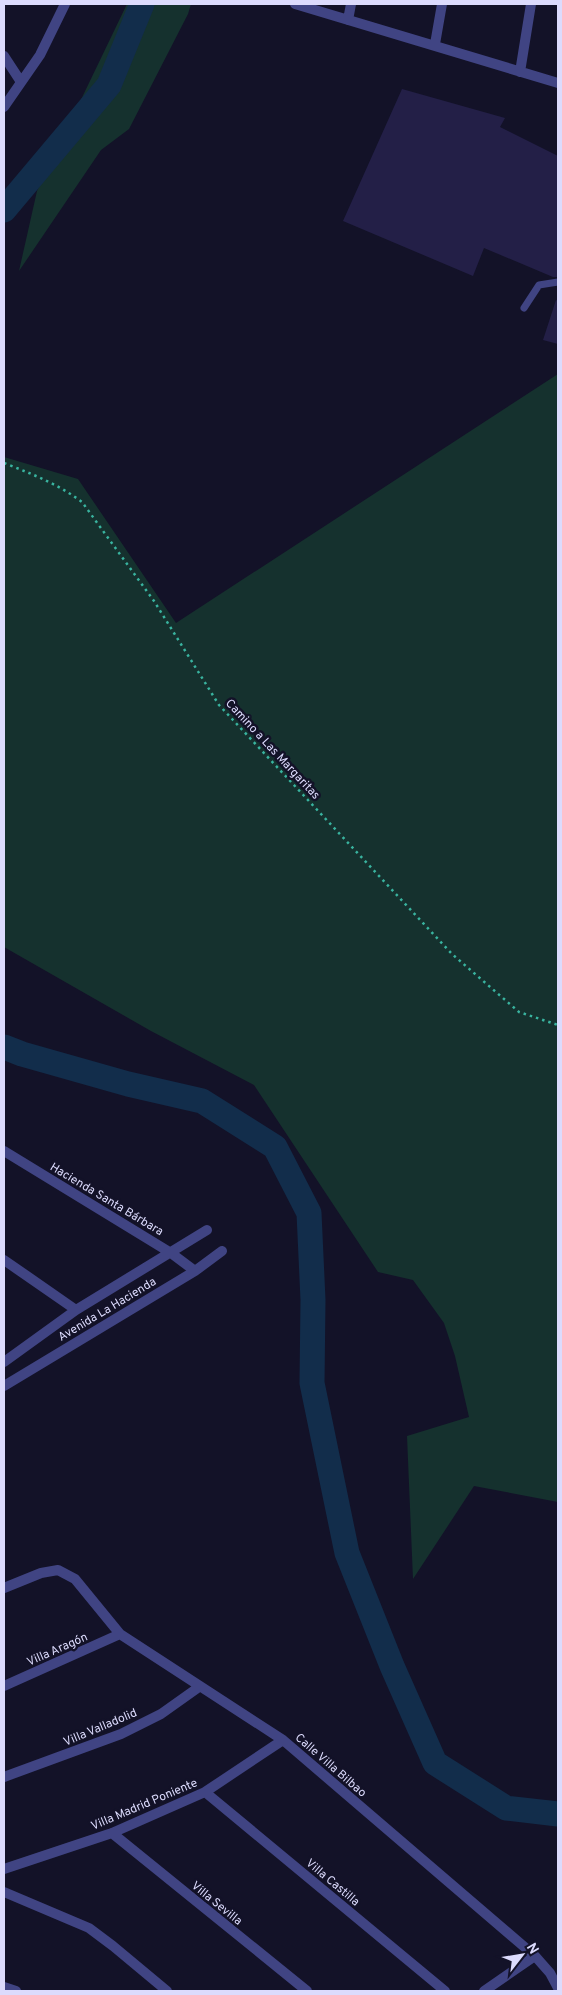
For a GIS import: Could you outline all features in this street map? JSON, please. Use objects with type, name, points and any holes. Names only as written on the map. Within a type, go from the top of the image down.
[{"type":"street","points":[[4,107],[40,55],[64,4]]},
{"type":"street","points":[[295,4],[435,44],[558,83]]},
{"type":"street","points":[[348,20],[351,4]]},
{"type":"street","points":[[435,44],[442,4]]},
{"type":"street","points":[[520,72],[530,4]]},
{"type":"street","points":[[4,56],[21,82]]},
{"type":"street","name":"Hacienda Santa Bárbara","points":[[4,1152],[171,1253],[195,1271]]},
{"type":"street","name":"Avenida La Hacienda","points":[[4,1362],[76,1310],[206,1230]]},
{"type":"street","name":"Avenida La Hacienda","points":[[4,1386],[195,1271],[222,1251]]},
{"type":"street","points":[[4,1260],[76,1310]]},
{"type":"street","name":"Calle Villa Bilbao","points":[[4,1588],[41,1573],[58,1570],[75,1579],[120,1634],[282,1740],[535,1956],[550,1973],[558,1988]]},
{"type":"street","name":"Villa Aragón","points":[[4,1686],[120,1634]]},
{"type":"street","name":"Villa Valladolid","points":[[4,1777],[121,1734],[161,1714],[199,1687]]},
{"type":"street","name":"Villa Madrid Poniente","points":[[4,1869],[112,1834],[205,1792],[282,1740]]},
{"type":"street","name":"Villa Castilla","points":[[205,1792],[445,1991]]},
{"type":"street","name":"Villa Sevilla","points":[[112,1834],[307,1991]]},
{"type":"street","points":[[4,1892],[89,1928],[167,1991]]},
{"type":"street","points":[[484,1991],[535,1956]]},
{"type":"street","points":[[4,1987],[16,1991]]},
{"type":"lane","points":[[524,308],[538,286],[558,282]]},
{"type":"path","name":"Camino a Las Margaritas","points":[[4,463],[41,477],[82,502],[154,601],[219,705],[452,954],[519,1012],[558,1025]]},
{"type":"green space","points":[[127,4],[191,4],[188,14],[129,129],[101,150],[19,271],[37,191]]},
{"type":"green space","points":[[558,374],[558,1502],[474,1486],[413,1579],[407,1436],[469,1417],[455,1356],[444,1323],[413,1280],[378,1272],[254,1085],[151,1031],[4,947],[4,457],[78,479],[176,623]]},
{"type":"building","points":[[402,89],[505,118],[500,127],[558,156],[558,277],[553,277],[484,248],[473,276],[343,221]]},
{"type":"building","points":[[556,300],[558,301],[558,344],[543,340]]},
{"type":"waterway","points":[[4,210],[109,85],[142,4]]},
{"type":"waterway","points":[[4,1047],[22,1054],[128,1084],[202,1101],[275,1147],[309,1213],[313,1300],[312,1383],[347,1553],[392,1666],[435,1763],[506,1808],[558,1814]]}]
